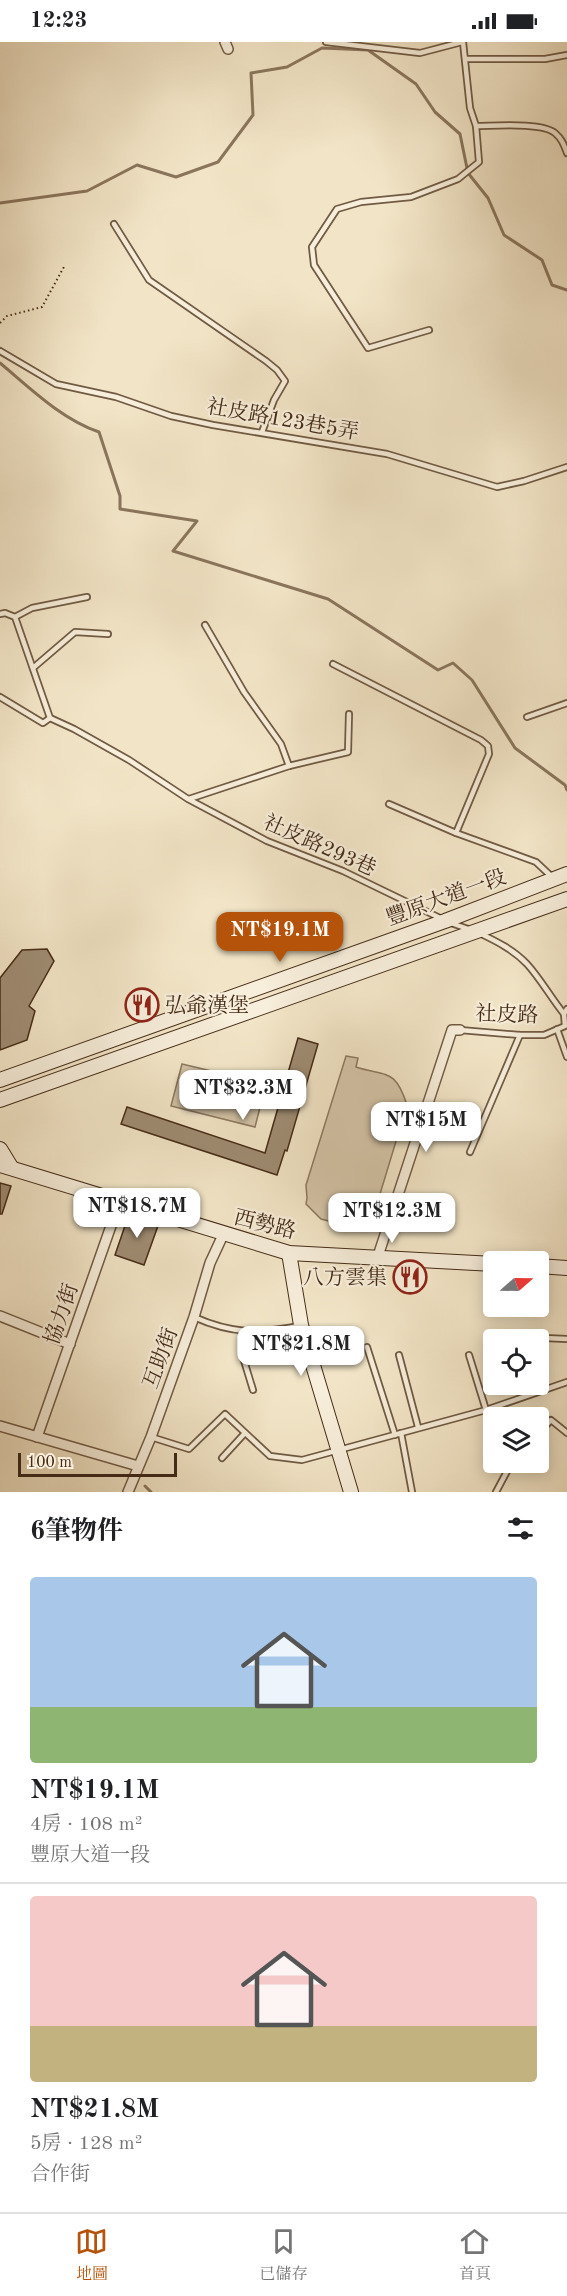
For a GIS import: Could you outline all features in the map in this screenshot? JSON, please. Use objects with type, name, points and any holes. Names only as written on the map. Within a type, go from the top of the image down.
[{"type":"street","name":"豐原大道一段","points":[[1,1079],[445,921],[560,877]]},
{"type":"street","name":"豐原大道一段","points":[[0,1100],[567,899]]},
{"type":"street","name":"社皮路","points":[[377,1259],[453,1030],[460,1030]]},
{"type":"street","points":[[0,1149],[5,1166]]},
{"type":"street","name":"西勢路","points":[[5,1166],[223,1235],[289,1253],[483,1264]]},
{"type":"street","name":"協力街","points":[[37,1437],[120,1203]]},
{"type":"street","name":"互助街","points":[[128,1492],[151,1437],[194,1317],[210,1263],[223,1235]]},
{"type":"street","points":[[289,1253],[301,1325],[351,1492]]},
{"type":"street","points":[[549,1267],[567,1268]]},
{"type":"street","points":[[0,1316],[70,1344]]},
{"type":"street","points":[[0,1426],[138,1466]]},
{"type":"lane","points":[[326,42],[420,53],[462,42],[466,59],[470,108],[476,126],[479,162],[459,179],[411,197],[361,202],[337,209],[312,247],[314,265],[368,348],[429,330]]},
{"type":"lane","points":[[466,59],[545,59],[567,55]]},
{"type":"lane","points":[[476,126],[534,127],[553,131],[562,140],[567,153]]},
{"type":"lane","points":[[114,224],[149,280],[266,361],[285,381],[274,400],[262,432]]},
{"type":"lane","name":"社皮路123巷5弄","points":[[0,351],[56,384],[116,397],[171,416],[387,454],[497,487],[567,467]]},
{"type":"lane","points":[[15,617],[32,608],[87,597]]},
{"type":"lane","points":[[0,614],[5,613],[15,617],[50,718]]},
{"type":"lane","points":[[205,625],[244,692],[281,744],[289,766]]},
{"type":"lane","points":[[33,668],[75,632],[108,634]]},
{"type":"lane","points":[[333,664],[481,740],[488,746],[489,754],[456,833]]},
{"type":"lane","name":"社皮路293巷","points":[[1,699],[43,723],[50,718],[74,729],[129,760],[188,799],[267,841],[343,871],[445,921],[476,931],[506,946],[527,964],[549,996],[566,1011]]},
{"type":"lane","points":[[527,717],[567,703]]},
{"type":"lane","points":[[188,799],[289,766],[348,752],[349,714]]},
{"type":"lane","points":[[389,804],[456,833],[536,862],[560,877]]},
{"type":"lane","name":"社皮路","points":[[460,1030],[544,1035],[565,1026],[566,1011]]},
{"type":"lane","points":[[557,1029],[567,1057]]},
{"type":"lane","points":[[470,1152],[520,1035]]},
{"type":"lane","points":[[194,1317],[244,1332],[271,1332],[301,1325]]},
{"type":"lane","points":[[244,1332],[242,1354],[253,1390]]},
{"type":"lane","points":[[549,1338],[567,1339]]},
{"type":"lane","points":[[367,1347],[398,1434],[412,1492]]},
{"type":"lane","points":[[399,1354],[418,1427]]},
{"type":"lane","points":[[469,1355],[485,1407]]},
{"type":"lane","points":[[495,1407],[567,1382]]},
{"type":"lane","points":[[151,1437],[189,1449],[225,1414],[270,1456],[302,1460],[483,1411]]},
{"type":"lane","points":[[549,1422],[551,1420],[567,1433]]},
{"type":"lane","points":[[222,1458],[245,1433]]},
{"type":"lane","points":[[496,1492],[506,1473]]},
{"type":"path","points":[[0,323],[7,316],[42,307],[65,265]]},
{"type":"shaded area","points":[[346,1056],[358,1058],[356,1067],[394,1079],[407,1105],[377,1204],[368,1216],[363,1230],[321,1219],[306,1204],[306,1185]]},
{"type":"shaded area","points":[[182,1064],[266,1084],[255,1127],[171,1106]]},
{"type":"building","points":[[47,949],[54,961],[29,1006],[35,1011],[27,1040],[0,1050],[0,978],[22,950]]},
{"type":"building","points":[[298,1038],[318,1044],[287,1151],[285,1150],[277,1175],[121,1124],[127,1107],[265,1153]]},
{"type":"building","points":[[0,1183],[11,1186],[2,1214],[0,1214]]},
{"type":"building","points":[[129,1214],[159,1223],[144,1265],[115,1255]]},
{"type":"waterway","points":[[0,203],[87,191],[137,165],[176,177],[218,162],[253,115],[251,73],[287,67],[322,48],[368,50],[416,84],[435,112],[460,134],[468,173],[488,198],[504,235],[542,260],[552,285],[567,290]]},
{"type":"waterway","points":[[0,363],[59,411],[99,432],[120,496],[120,509],[197,521],[173,551],[328,599],[438,670],[453,663],[472,680],[515,748],[565,785],[567,790]]},
{"type":"waterway","points":[[145,1486],[151,1492]]},
{"type":"place","name":"弘爺漢堡","points":[[142,1005]]},
{"type":"place","name":"八方雲集","points":[[410,1277]]}]
